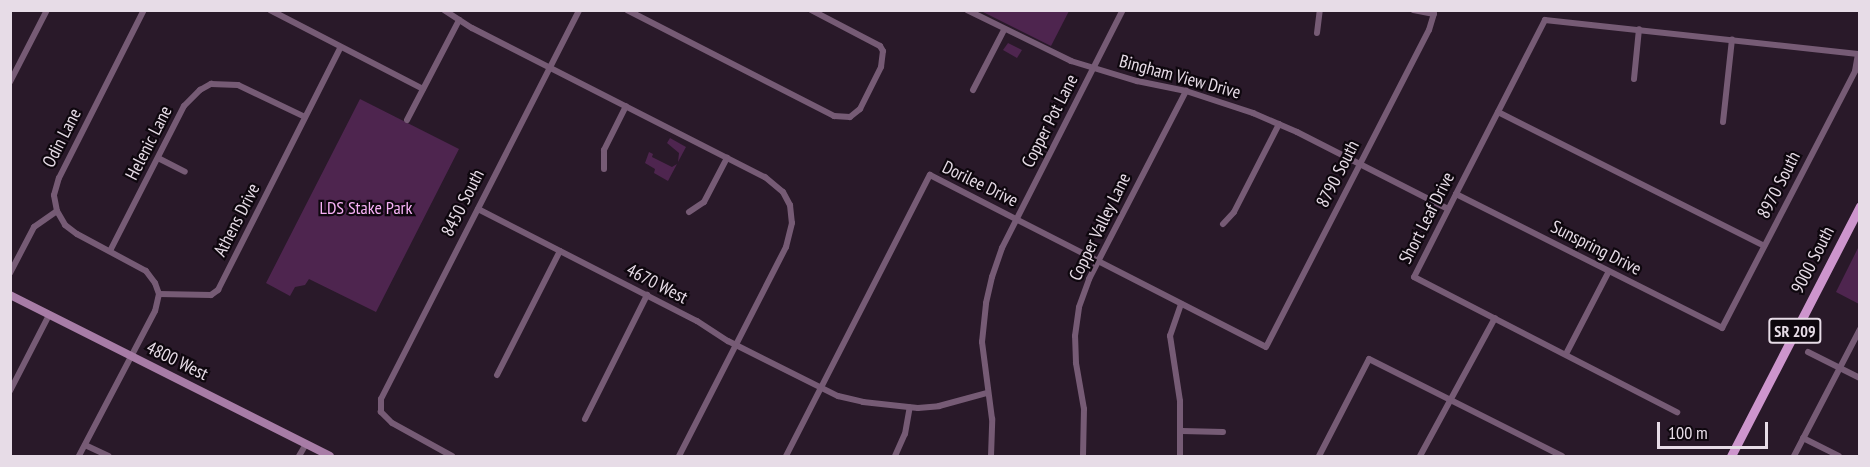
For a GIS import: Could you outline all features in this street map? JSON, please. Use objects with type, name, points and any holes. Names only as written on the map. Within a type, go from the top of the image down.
[{"type":"main road","name":"9000 South","points":[[1731,456],[1860,206]]},
{"type":"street","points":[[10,82],[47,10]]},
{"type":"street","name":"Odin Lane","points":[[57,212],[54,195],[59,178],[144,10]]},
{"type":"street","points":[[270,10],[423,89]]},
{"type":"street","points":[[444,10],[459,20],[774,183],[790,205],[792,223],[786,246],[679,456]]},
{"type":"street","name":"8450 South","points":[[452,456],[392,423],[381,412],[383,393],[579,10]]},
{"type":"street","points":[[627,10],[834,116],[844,118],[855,115],[883,62],[883,51],[880,46],[811,10]]},
{"type":"street","name":"Bingham View Drive","points":[[967,10],[1047,51],[1094,69],[1186,91],[1279,124],[1448,209]]},
{"type":"street","name":"Copper Pot Lane","points":[[991,456],[993,431],[982,342],[986,303],[997,262],[1123,10]]},
{"type":"street","points":[[1317,33],[1320,10]]},
{"type":"street","name":"8790 South","points":[[1266,347],[1429,30],[1434,14],[1413,10]]},
{"type":"street","points":[[407,120],[459,20]]},
{"type":"street","name":"Short Leaf Drive","points":[[1639,29],[1545,20],[1413,277],[1677,412]]},
{"type":"street","points":[[1634,79],[1639,29],[1858,54]]},
{"type":"street","points":[[973,90],[1004,30]]},
{"type":"street","points":[[1723,122],[1732,39]]},
{"type":"street","name":"Athens Drive","points":[[159,294],[211,295],[218,290],[342,47]]},
{"type":"street","name":"8970 South","points":[[1722,328],[1855,71],[1858,54]]},
{"type":"street","name":"Helenic Lane","points":[[110,252],[184,106],[200,90],[211,84],[244,87],[305,117]]},
{"type":"street","name":"Copper Valley Lane","points":[[1083,456],[1084,409],[1076,363],[1075,336],[1079,307],[1098,261],[1186,91]]},
{"type":"street","points":[[604,169],[604,150],[626,106]]},
{"type":"street","points":[[1498,112],[1764,246]]},
{"type":"street","points":[[1223,224],[1233,212],[1279,124]]},
{"type":"street","points":[[158,158],[185,172]]},
{"type":"street","points":[[689,212],[704,202],[727,158]]},
{"type":"street","name":"Dorilee Drive","points":[[786,456],[930,175],[1266,347]]},
{"type":"street","name":"Sunspring Drive","points":[[1456,194],[1722,328]]},
{"type":"street","name":"4670 West","points":[[478,209],[697,321],[735,345],[821,388],[854,400],[910,407],[939,406],[987,393]]},
{"type":"street","points":[[10,273],[34,227],[57,212],[72,231],[146,271],[155,282],[159,294],[154,311],[79,456]]},
{"type":"street","points":[[497,375],[560,251]]},
{"type":"street","points":[[1566,354],[1609,271]]},
{"type":"street","name":"4800 West","points":[[10,295],[330,456]]},
{"type":"street","points":[[585,419],[647,296]]},
{"type":"street","points":[[1180,456],[1182,431],[1170,336],[1181,304]]},
{"type":"street","points":[[10,391],[49,315]]},
{"type":"street","points":[[1420,456],[1495,318]]},
{"type":"street","points":[[1794,456],[1860,329]]},
{"type":"street","points":[[1808,352],[1860,378]]},
{"type":"street","points":[[1319,456],[1369,359],[1562,456]]},
{"type":"street","points":[[895,456],[905,434],[910,407]]},
{"type":"street","points":[[1182,431],[1223,432]]},
{"type":"street","points":[[1803,438],[1839,456]]},
{"type":"street","points":[[299,456],[306,444]]},
{"type":"street","points":[[85,445],[109,456]]},
{"type":"green space","points":[[1069,10],[1051,46],[981,11]]},
{"type":"green space","points":[[1008,43],[1022,50],[1017,58],[1003,50]]},
{"type":"green space","name":"LDS Stake Park","points":[[360,99],[459,149],[376,312],[309,279],[305,285],[295,287],[290,296],[266,283]]},
{"type":"green space","points":[[670,138],[686,147],[678,162],[679,153],[667,143]]},
{"type":"green space","points":[[649,152],[653,154],[652,157],[672,167],[677,164],[668,181],[654,173],[655,169],[645,163]]},
{"type":"green space","points":[[1859,246],[1860,304],[1836,292]]}]
